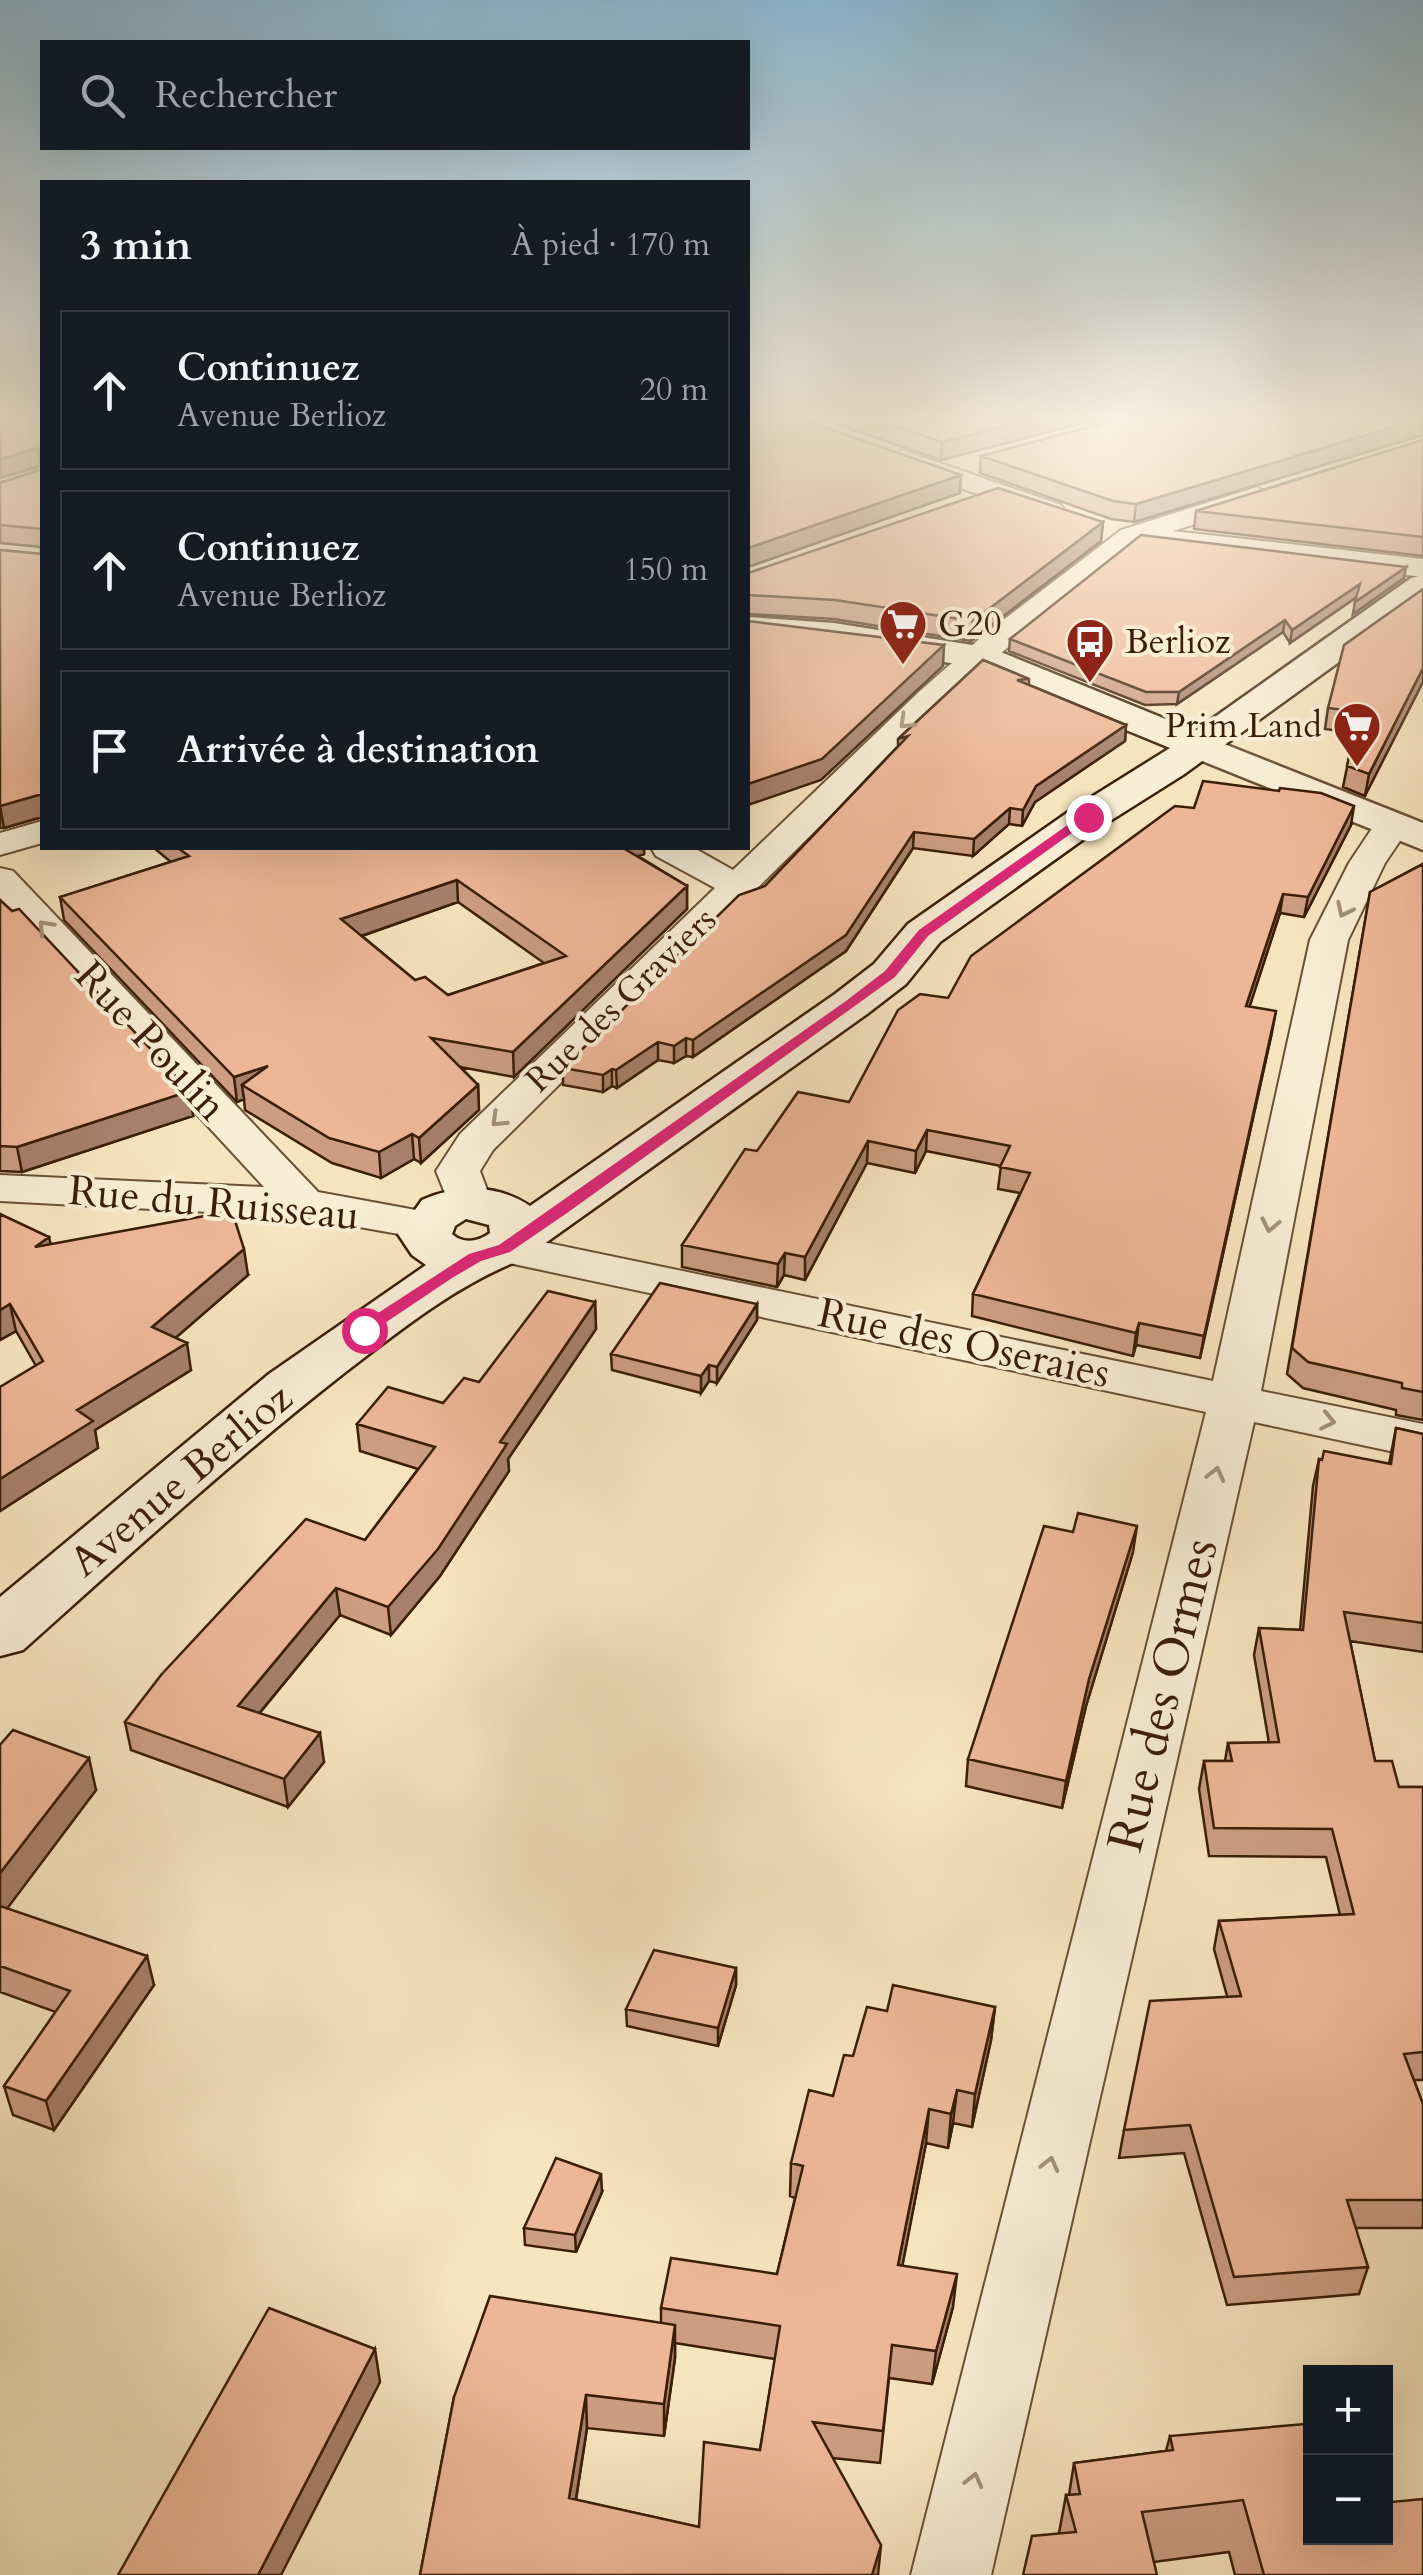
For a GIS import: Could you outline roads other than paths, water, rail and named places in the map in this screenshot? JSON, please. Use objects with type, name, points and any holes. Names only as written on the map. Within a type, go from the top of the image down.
[{"type":"main road","name":"Avenue Berlioz","points":[[0,1634],[244,1424],[364,1330],[475,1232],[638,1154],[890,974],[938,922],[1088,817],[1199,746],[1423,585]]},
{"type":"main road","points":[[750,626],[834,634],[978,656],[1408,832]]},
{"type":"street","name":"Rue des Graviers","points":[[475,1232],[458,1171],[475,1143],[978,656],[1116,535]]},
{"type":"street","points":[[1137,535],[1423,568]]},
{"type":"street","name":"Rue des Ormes","points":[[951,2575],[1234,1400],[1329,940],[1366,863],[1408,832]]},
{"type":"street","points":[[0,844],[40,833]]},
{"type":"street","points":[[672,850],[722,879],[741,883]]},
{"type":"street","name":"Rue Poulin","points":[[0,879],[303,1203]]},
{"type":"street","name":"Rue du Ruisseau","points":[[0,1188],[303,1203],[475,1232]]},
{"type":"street","name":"Rue des Oseraies","points":[[475,1232],[1423,1441]]},
{"type":"place","name":"G20","points":[[903,666]]},
{"type":"place","name":"Berlioz","points":[[1090,684]]},
{"type":"place","name":"Prim Land","points":[[1357,768]]}]
